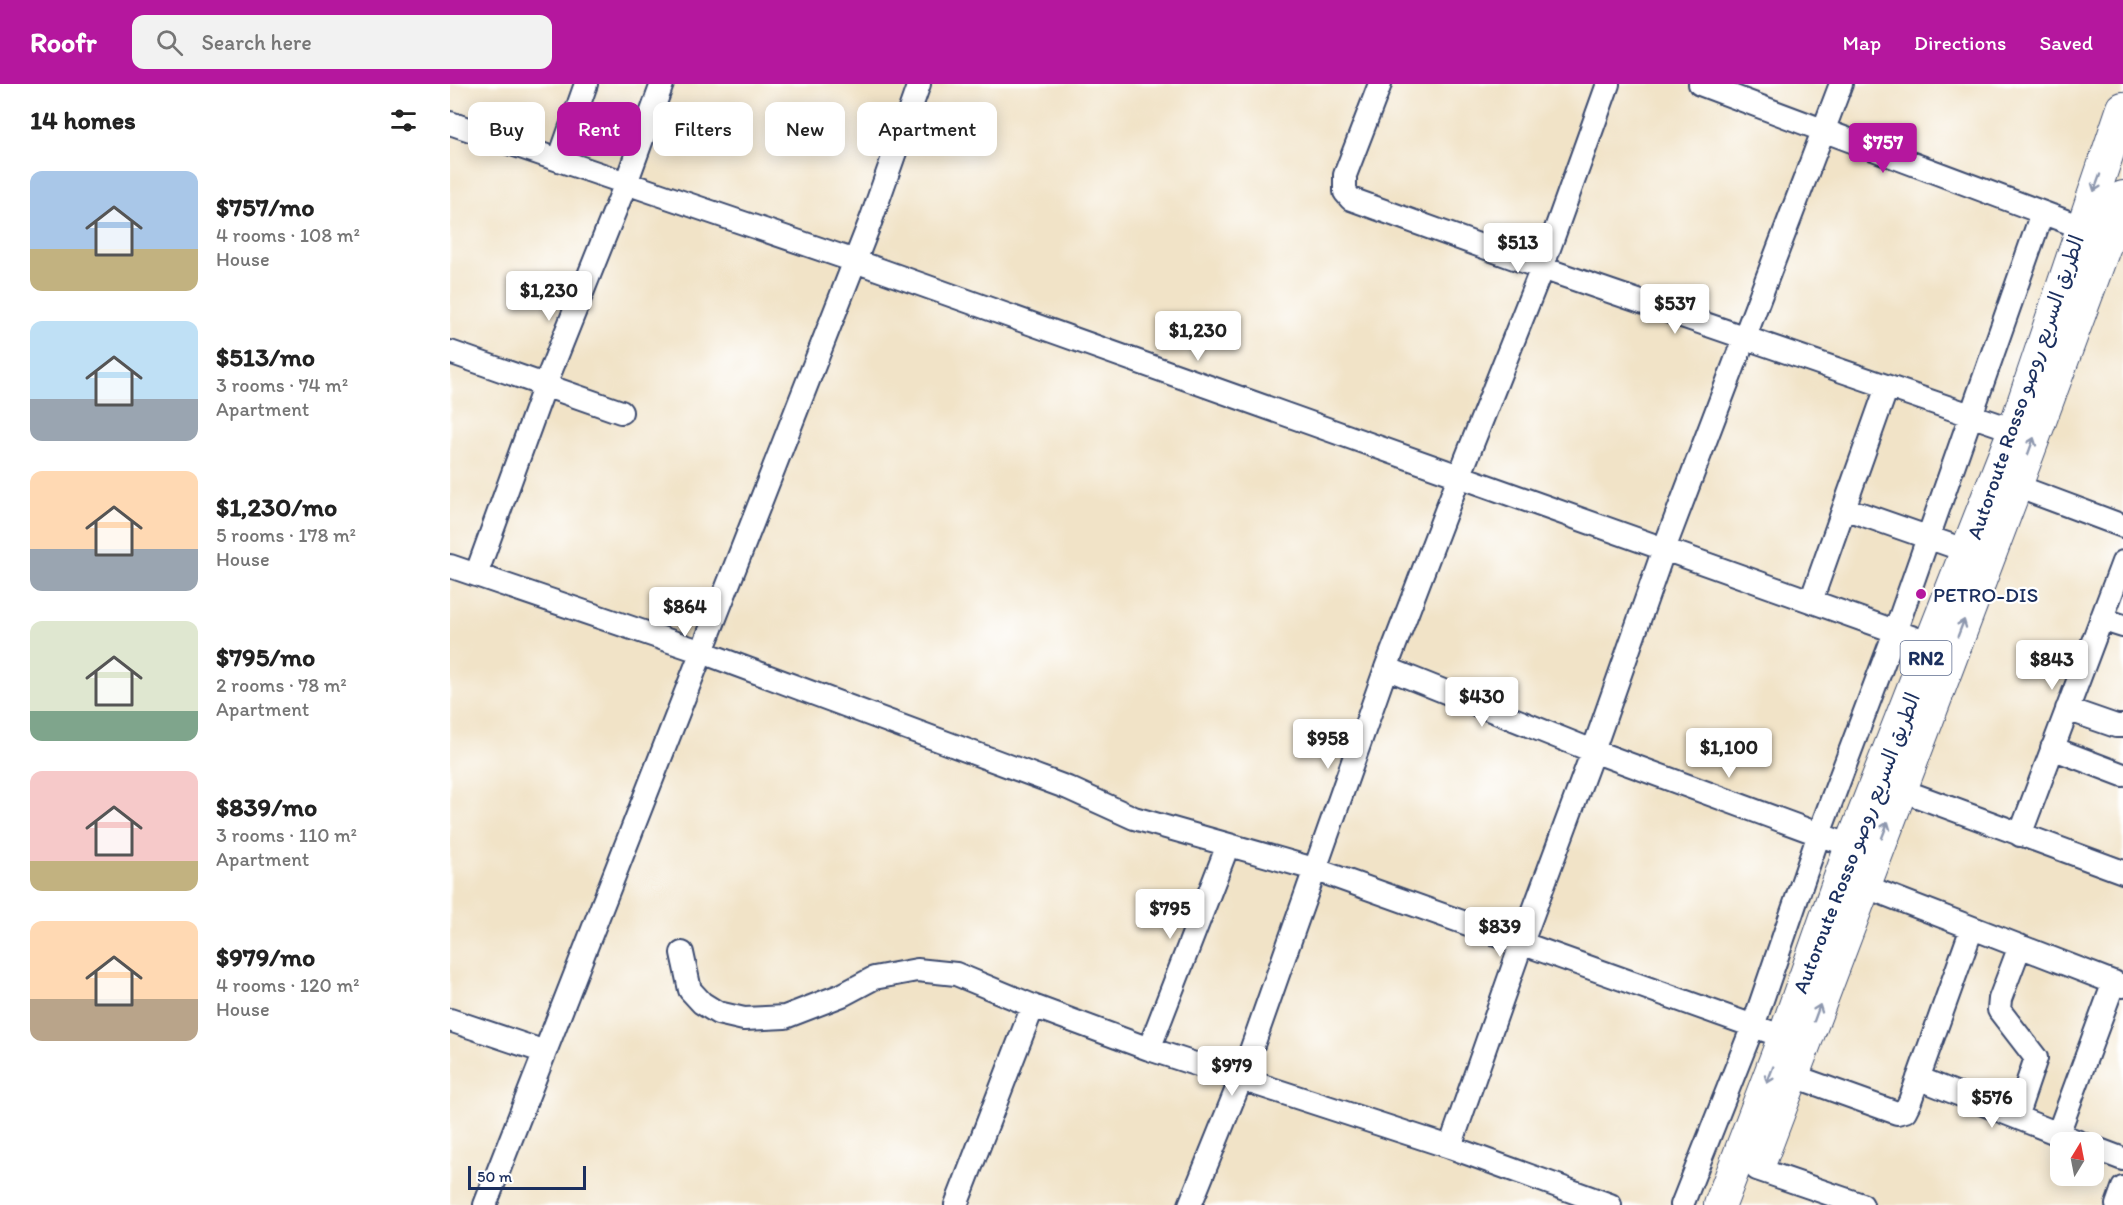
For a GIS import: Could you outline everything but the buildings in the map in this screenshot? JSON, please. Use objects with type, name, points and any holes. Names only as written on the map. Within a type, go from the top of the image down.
[{"type":"highway","name":"Autoroute Rosso الطريق السريع روصو","points":[[1720,1205],[1784,1037],[1851,846],[2014,430],[2123,108]]},
{"type":"highway","name":"Autoroute Rosso الطريق السريع روصو","points":[[1743,1205],[1794,1076],[1863,886],[2016,486],[2123,197]]},
{"type":"street","points":[[560,160],[586,84]]},
{"type":"street","points":[[476,575],[545,385],[627,183],[662,84]]},
{"type":"street","points":[[485,1205],[872,220],[919,84]]},
{"type":"street","points":[[1380,84],[1345,175],[1345,192],[1351,200],[2014,430]]},
{"type":"street","points":[[1190,1205],[1241,1079],[1386,668],[1542,268],[1608,84]]},
{"type":"street","points":[[1700,84],[2081,227]]},
{"type":"street","points":[[1450,1147],[1664,549],[1841,84]]},
{"type":"street","points":[[450,123],[855,261],[1931,644]]},
{"type":"street","points":[[1682,1205],[1753,1026],[1819,834],[1895,632],[2042,213]]},
{"type":"street","points":[[450,352],[621,412]]},
{"type":"street","points":[[1811,601],[1887,387]]},
{"type":"street","points":[[2016,486],[2123,526]]},
{"type":"street","points":[[1844,508],[1967,551]]},
{"type":"street","points":[[2020,835],[2123,562]]},
{"type":"street","points":[[450,566],[702,652],[1068,788],[1134,818],[1314,869],[1521,945],[1784,1037]]},
{"type":"street","points":[[2101,618],[2123,626]]},
{"type":"street","points":[[1386,668],[1593,751],[1851,846]]},
{"type":"street","points":[[2067,709],[2116,726],[2123,726]]},
{"type":"street","points":[[2052,748],[2123,775]]},
{"type":"street","points":[[1900,790],[2123,872]]},
{"type":"street","points":[[1149,1049],[1228,845]]},
{"type":"street","points":[[1863,886],[2119,984],[2059,1132]]},
{"type":"street","points":[[1794,1076],[1901,1113],[1905,1111],[1972,928]]},
{"type":"street","points":[[2016,1117],[2036,1058],[1999,1010],[2020,946]]},
{"type":"street","points":[[682,953],[690,990],[702,1003],[718,1013],[744,1019],[785,1017],[842,995],[874,978],[917,970],[956,975],[1149,1049],[1450,1147],[1611,1205]]},
{"type":"street","points":[[962,1204],[1033,1006]]},
{"type":"street","points":[[450,1020],[545,1052]]},
{"type":"street","points":[[1918,1078],[2053,1132]]},
{"type":"street","points":[[2104,1152],[2123,1159]]},
{"type":"street","points":[[1757,1169],[1863,1205]]},
{"type":"place","name":"PETRO-DIS","points":[[1921,594]]}]
